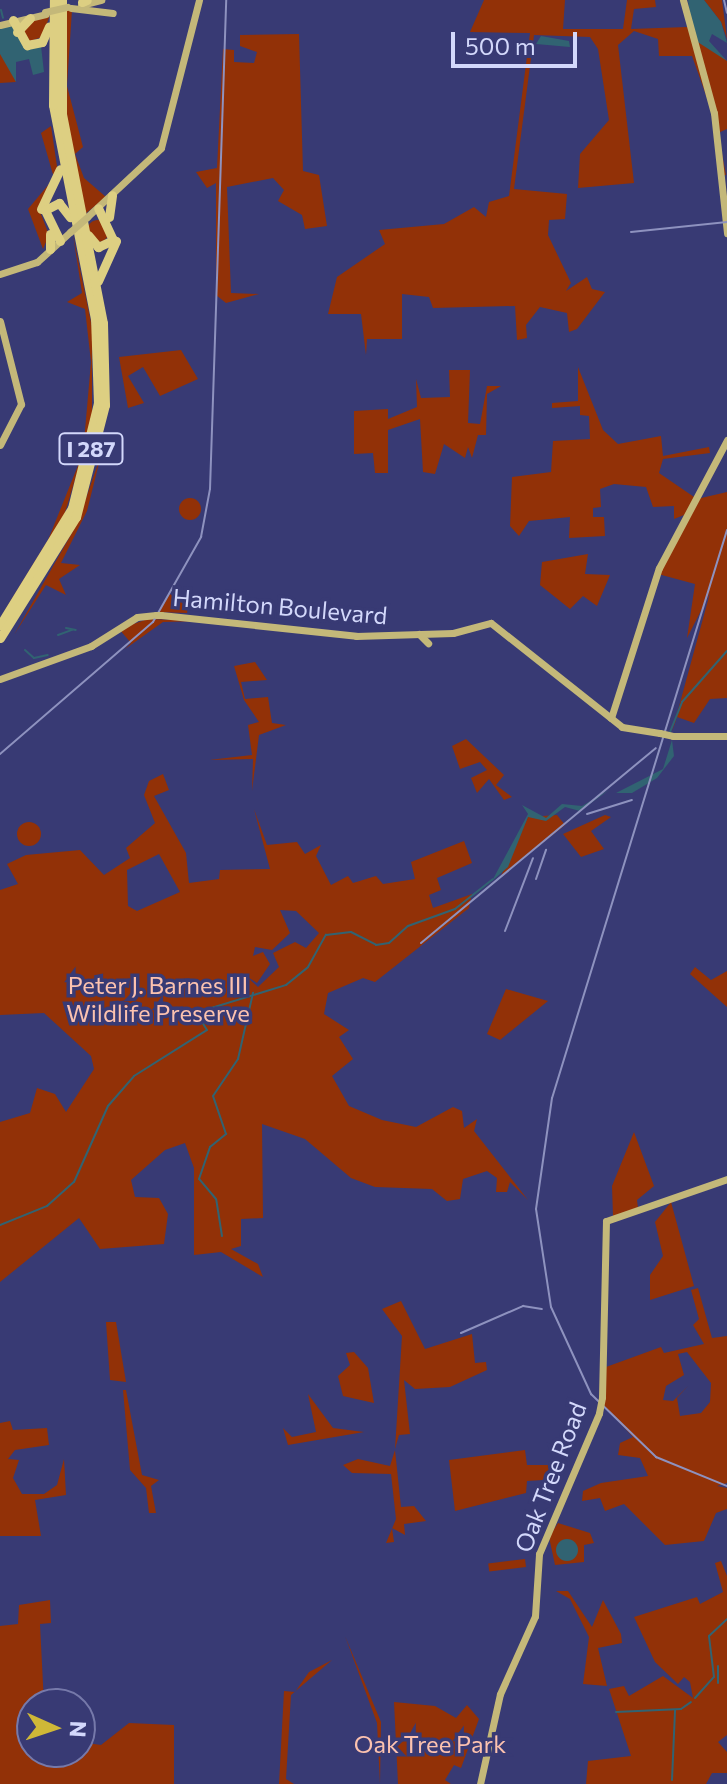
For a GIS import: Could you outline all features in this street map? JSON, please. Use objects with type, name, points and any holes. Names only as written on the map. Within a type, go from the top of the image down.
[{"type":"highway","name":"I 287","points":[[0,625],[62,530],[92,446],[99,360],[60,153],[60,9],[54,0]]},
{"type":"highway","name":"I 287","points":[[0,638],[63,544],[95,464],[107,374],[97,293],[60,98],[60,9]]},
{"type":"highway","points":[[17,36],[39,44],[60,9]]},
{"type":"highway","points":[[17,36],[30,18]]},
{"type":"highway","points":[[14,20],[17,36]]},
{"type":"highway","points":[[55,245],[41,210],[57,184],[60,153]]},
{"type":"highway","points":[[79,208],[98,247],[114,238],[108,218],[112,195]]},
{"type":"highway","points":[[50,232],[45,210],[63,204],[79,245]]},
{"type":"highway","points":[[97,293],[100,269],[116,242],[108,218],[98,207]]},
{"type":"highway","points":[[88,216],[108,218]]},
{"type":"highway","points":[[50,232],[69,233]]},
{"type":"main road","points":[[0,24],[101,0]]},
{"type":"main road","points":[[0,272],[55,245],[154,158],[189,58],[199,0]]},
{"type":"main road","points":[[683,0],[714,113],[727,233]]},
{"type":"main road","points":[[14,20],[87,1]]},
{"type":"main road","points":[[60,9],[113,13]]},
{"type":"main road","points":[[154,158],[166,157]]},
{"type":"main road","points":[[0,321],[21,396],[9,431],[0,442]]},
{"type":"main road","points":[[0,333],[18,397],[9,431]]},
{"type":"main road","points":[[611,718],[659,568],[727,440]]},
{"type":"main road","points":[[138,606],[156,615]]},
{"type":"main road","name":"Hamilton Boulevard","points":[[33,667],[91,646],[137,617],[156,615],[212,617],[356,636],[419,634],[490,621],[622,727],[673,736],[727,736]]},
{"type":"main road","points":[[202,626],[212,617]]},
{"type":"main road","points":[[419,634],[428,643]]},
{"type":"main road","points":[[30,679],[33,667]]},
{"type":"main road","points":[[0,679],[33,667]]},
{"type":"main road","name":"Oak Tree Road","points":[[480,1784],[493,1752],[500,1694],[535,1616],[539,1554],[599,1413],[602,1397],[601,1317],[606,1221],[727,1179]]},
{"type":"green space","points":[[484,0],[565,0],[563,29],[623,29],[627,0],[655,0],[656,7],[634,9],[631,29],[687,27],[727,61],[727,129],[718,133],[726,175],[720,176],[712,112],[692,56],[659,56],[658,39],[634,31],[618,45],[634,183],[578,188],[580,154],[609,120],[598,49],[590,37],[534,35],[514,189],[567,194],[565,219],[549,220],[548,235],[571,283],[566,291],[587,277],[592,289],[605,292],[577,329],[569,332],[567,313],[540,307],[526,325],[527,338],[517,340],[515,306],[433,308],[429,297],[402,294],[402,339],[367,339],[366,355],[361,314],[328,314],[337,277],[385,244],[379,230],[444,224],[474,207],[486,217],[489,202],[509,196],[530,33],[470,32]]},
{"type":"green space","points":[[704,0],[722,0],[727,39],[721,22]]},
{"type":"green space","points":[[72,10],[67,86],[83,147],[75,154],[84,178],[106,197],[85,214],[64,104],[64,11]]},
{"type":"green space","points":[[50,15],[42,37],[27,42],[22,25]]},
{"type":"green space","points":[[299,34],[303,171],[319,175],[327,226],[305,229],[302,215],[278,201],[284,190],[273,178],[227,187],[231,293],[259,294],[226,303],[216,295],[216,183],[207,188],[196,172],[217,168],[223,49],[234,50],[234,62],[254,63],[257,52],[240,46],[240,35]]},
{"type":"green space","points":[[0,54],[4,56],[16,82],[0,83]]},
{"type":"green space","points":[[51,126],[58,173],[39,209],[49,235],[43,249],[28,209],[54,178],[41,133]]},
{"type":"green space","points":[[98,220],[106,223],[109,231],[106,239],[98,242],[90,239],[87,231],[90,223]]},
{"type":"green space","points":[[73,235],[92,327],[92,424],[63,519],[0,618],[48,540],[83,453],[91,362],[85,309],[67,302],[82,293]]},
{"type":"green space","points":[[181,350],[198,379],[160,396],[143,367],[128,376],[144,403],[128,408],[119,357]]},
{"type":"green space","points":[[578,367],[603,430],[618,444],[661,436],[663,456],[709,447],[710,453],[663,459],[659,473],[697,499],[727,492],[727,698],[710,699],[694,723],[677,717],[672,732],[710,593],[687,638],[695,584],[658,574],[684,515],[674,519],[674,506],[653,507],[646,487],[614,484],[600,489],[601,507],[593,508],[593,517],[604,517],[605,536],[569,538],[570,517],[529,521],[519,536],[510,526],[512,477],[551,472],[553,441],[590,439],[589,416],[580,415],[580,406],[552,408],[552,403],[578,401]]},
{"type":"green space","points":[[449,370],[470,370],[468,423],[480,424],[487,386],[501,386],[487,394],[486,435],[478,435],[472,458],[468,447],[465,458],[444,444],[435,474],[423,472],[420,419],[388,430],[388,473],[375,473],[373,453],[354,454],[354,411],[388,409],[388,419],[417,407],[416,379],[421,398],[450,397]]},
{"type":"green space","points":[[101,455],[87,511],[61,563],[80,565],[59,579],[66,595],[46,585],[14,635],[77,524]]},
{"type":"green space","points":[[190,498],[198,501],[201,509],[198,517],[190,520],[182,517],[179,509],[182,501]]},
{"type":"green space","points":[[588,554],[585,574],[610,575],[597,606],[583,596],[570,609],[540,585],[542,562]]},
{"type":"green space","points":[[170,594],[188,607],[187,613],[159,612]]},
{"type":"green space","points":[[148,619],[203,621],[163,622],[125,649],[131,643],[119,629]]},
{"type":"green space","points":[[255,662],[267,680],[241,682],[245,699],[268,697],[272,723],[286,725],[259,735],[252,791],[253,759],[209,760],[252,755],[248,725],[259,722],[244,700],[234,666]]},
{"type":"green space","points":[[466,739],[504,775],[496,785],[512,797],[504,800],[489,779],[477,793],[471,778],[487,770],[480,762],[460,769],[452,746]]},
{"type":"green space","name":"Peter J. Barnes III Wildlife Preserve","points":[[163,774],[169,790],[154,796],[186,853],[189,883],[219,879],[220,870],[270,869],[254,809],[267,845],[297,842],[305,854],[321,845],[316,856],[331,885],[348,876],[353,883],[376,876],[383,884],[415,879],[411,862],[464,841],[472,863],[437,878],[441,890],[429,895],[433,908],[472,894],[469,908],[375,982],[363,978],[328,993],[324,1014],[349,1030],[339,1037],[353,1059],[332,1076],[349,1106],[382,1120],[416,1127],[453,1107],[462,1111],[464,1128],[477,1119],[474,1131],[528,1200],[510,1182],[507,1192],[496,1192],[497,1178],[487,1171],[463,1179],[460,1199],[447,1201],[432,1189],[375,1187],[351,1178],[305,1139],[262,1124],[263,1218],[241,1219],[241,1246],[231,1249],[258,1264],[263,1277],[221,1252],[194,1255],[194,1168],[185,1143],[165,1150],[131,1180],[135,1197],[159,1198],[168,1214],[164,1244],[100,1249],[79,1218],[0,1282],[0,1122],[30,1113],[37,1088],[55,1094],[66,1112],[94,1069],[91,1056],[44,1013],[0,1015],[0,890],[18,884],[7,864],[26,855],[80,850],[104,875],[130,858],[126,848],[155,823],[144,795],[149,781]],"holes":[[[159,854],[180,892],[137,911],[128,906],[127,870]],[[280,910],[296,911],[319,933],[306,948],[295,942],[273,953],[279,967],[258,987],[246,976],[257,983],[270,964],[263,952],[253,956],[255,947],[272,950],[290,933]]]},
{"type":"green space","points":[[557,815],[565,825],[501,876],[528,817]]},
{"type":"green space","points":[[605,815],[611,817],[591,831],[604,849],[581,857],[563,834]]},
{"type":"green space","points":[[29,822],[38,825],[41,834],[38,843],[29,846],[20,843],[17,834],[20,825]]},
{"type":"green space","points":[[695,967],[711,980],[727,971],[727,1007],[690,974]]},
{"type":"green space","points":[[506,989],[548,1001],[500,1040],[487,1034]]},
{"type":"green space","points":[[634,1132],[654,1186],[637,1200],[638,1208],[613,1216],[612,1186]]},
{"type":"green space","points":[[671,1202],[694,1286],[650,1300],[650,1275],[663,1256],[655,1222]]},
{"type":"green space","points":[[698,1288],[712,1338],[727,1336],[727,1483],[717,1486],[727,1488],[727,1509],[716,1513],[704,1541],[665,1545],[624,1504],[605,1511],[600,1498],[582,1501],[583,1491],[601,1483],[648,1476],[640,1458],[618,1455],[620,1443],[633,1437],[604,1406],[606,1367],[661,1347],[664,1353],[704,1344],[693,1325],[699,1319],[691,1290]],"holes":[[[687,1352],[711,1383],[710,1402],[701,1413],[680,1416],[677,1398],[688,1386],[673,1401],[663,1400],[666,1386],[684,1375],[678,1354]]]},
{"type":"green space","points":[[401,1301],[425,1349],[472,1334],[475,1363],[486,1362],[487,1370],[450,1387],[415,1389],[404,1380],[410,1434],[399,1435],[395,1449],[402,1336],[382,1309]]},
{"type":"green space","points":[[106,1322],[116,1322],[126,1382],[110,1380]]},
{"type":"green space","points":[[354,1352],[368,1368],[374,1403],[343,1396],[338,1376],[350,1365],[346,1353]]},
{"type":"green space","points":[[123,1390],[126,1390],[142,1475],[159,1480],[151,1486],[156,1513],[149,1513],[146,1488],[130,1470]]},
{"type":"green space","points":[[308,1394],[333,1428],[364,1432],[288,1445],[283,1428],[292,1437],[316,1432]]},
{"type":"green space","points":[[10,1421],[13,1430],[47,1428],[49,1445],[15,1450],[8,1459],[19,1460],[13,1478],[22,1494],[44,1494],[57,1485],[64,1459],[66,1495],[35,1500],[41,1536],[0,1536],[0,1423]]},
{"type":"green space","points":[[395,1450],[401,1507],[414,1506],[426,1521],[404,1524],[405,1535],[392,1528],[396,1519],[391,1474],[352,1473],[343,1465],[358,1459],[390,1466]]},
{"type":"green space","points":[[525,1450],[527,1465],[551,1465],[543,1480],[527,1481],[526,1493],[455,1511],[449,1460]]},
{"type":"green space","points":[[558,1523],[590,1533],[594,1543],[584,1545],[584,1562],[555,1565],[549,1537]]},
{"type":"green space","points":[[392,1528],[394,1542],[386,1543]]},
{"type":"green space","points":[[525,1559],[526,1567],[489,1571],[488,1564]]},
{"type":"green space","points":[[721,1561],[727,1576],[727,1735],[718,1742],[727,1752],[727,1773],[712,1773],[706,1784],[586,1784],[588,1761],[631,1756],[609,1689],[624,1686],[629,1696],[663,1676],[693,1698],[690,1682],[684,1677],[678,1684],[655,1662],[634,1617],[697,1597],[700,1604],[723,1592],[715,1563]]},
{"type":"green space","points":[[556,1591],[568,1591],[592,1627],[603,1600],[621,1634],[622,1643],[598,1648],[607,1686],[583,1684],[589,1637],[570,1599]]},
{"type":"green space","points":[[50,1600],[51,1623],[40,1624],[43,1688],[16,1688],[16,1768],[96,1768],[96,1744],[101,1745],[129,1723],[174,1725],[174,1784],[0,1784],[0,1626],[18,1624],[19,1605]]},
{"type":"green space","points":[[345,1636],[381,1722],[380,1784],[377,1723]]},
{"type":"green space","points":[[332,1660],[296,1691],[309,1672]]},
{"type":"green space","points":[[284,1691],[295,1692],[291,1695],[286,1779],[294,1784],[279,1784]]},
{"type":"green space","name":"Oak Tree Park","points":[[394,1702],[435,1706],[456,1718],[467,1705],[479,1719],[461,1768],[454,1765],[445,1780],[451,1784],[398,1784]]},
{"type":"water","points":[[688,0],[704,0],[721,22],[727,43],[712,34],[709,41],[727,61],[693,39]]},
{"type":"water","points":[[12,25],[24,48],[41,46],[44,72],[33,75],[29,59],[16,62],[16,82],[0,54],[0,27]]},
{"type":"water","points":[[541,36],[569,41],[570,47],[536,44]]},
{"type":"water","points":[[672,740],[674,756],[657,778],[632,793],[616,793],[663,769]]},
{"type":"water","points":[[609,790],[580,811],[565,807],[546,821],[528,817],[508,867],[492,881],[528,814],[522,805],[546,818],[562,804],[582,806]]},
{"type":"water","points":[[567,1539],[575,1542],[578,1550],[575,1558],[567,1561],[559,1558],[556,1550],[559,1542]]},
{"type":"waterway","points":[[1,10],[3,18]]},
{"type":"waterway","points":[[66,628],[76,630]]},
{"type":"waterway","points":[[58,635],[72,630]]},
{"type":"waterway","points":[[25,650],[34,658],[48,655]]},
{"type":"waterway","points":[[670,732],[682,702],[727,651]]},
{"type":"waterway","points":[[0,1225],[47,1206],[74,1182],[108,1106],[134,1076],[207,1030],[200,1019],[208,1009],[286,985],[308,967],[326,935],[351,932],[376,945],[389,943],[408,926],[455,909],[493,879]]},
{"type":"waterway","points":[[222,1236],[216,1199],[199,1179],[210,1147],[226,1134],[213,1096],[238,1059],[253,993]]},
{"type":"waterway","points":[[695,1698],[714,1677],[709,1636],[727,1619]]},
{"type":"waterway","points":[[718,1666],[718,1683]]},
{"type":"waterway","points":[[616,1712],[681,1709],[691,1702]]},
{"type":"waterway","points":[[672,1780],[675,1710]]},
{"type":"railway","points":[[0,754],[153,622],[201,537],[210,489],[226,0]]},
{"type":"railway","points":[[724,0],[727,13]]},
{"type":"railway","points":[[631,232],[727,222]]},
{"type":"railway","points":[[727,530],[552,1098],[536,1209],[551,1307],[591,1394],[656,1457],[727,1486]]},
{"type":"railway","points":[[421,943],[656,748]]},
{"type":"railway","points":[[587,814],[632,800]]},
{"type":"railway","points":[[536,879],[546,850]]},
{"type":"railway","points":[[505,931],[533,858]]},
{"type":"railway","points":[[461,1333],[523,1306],[542,1309]]}]
